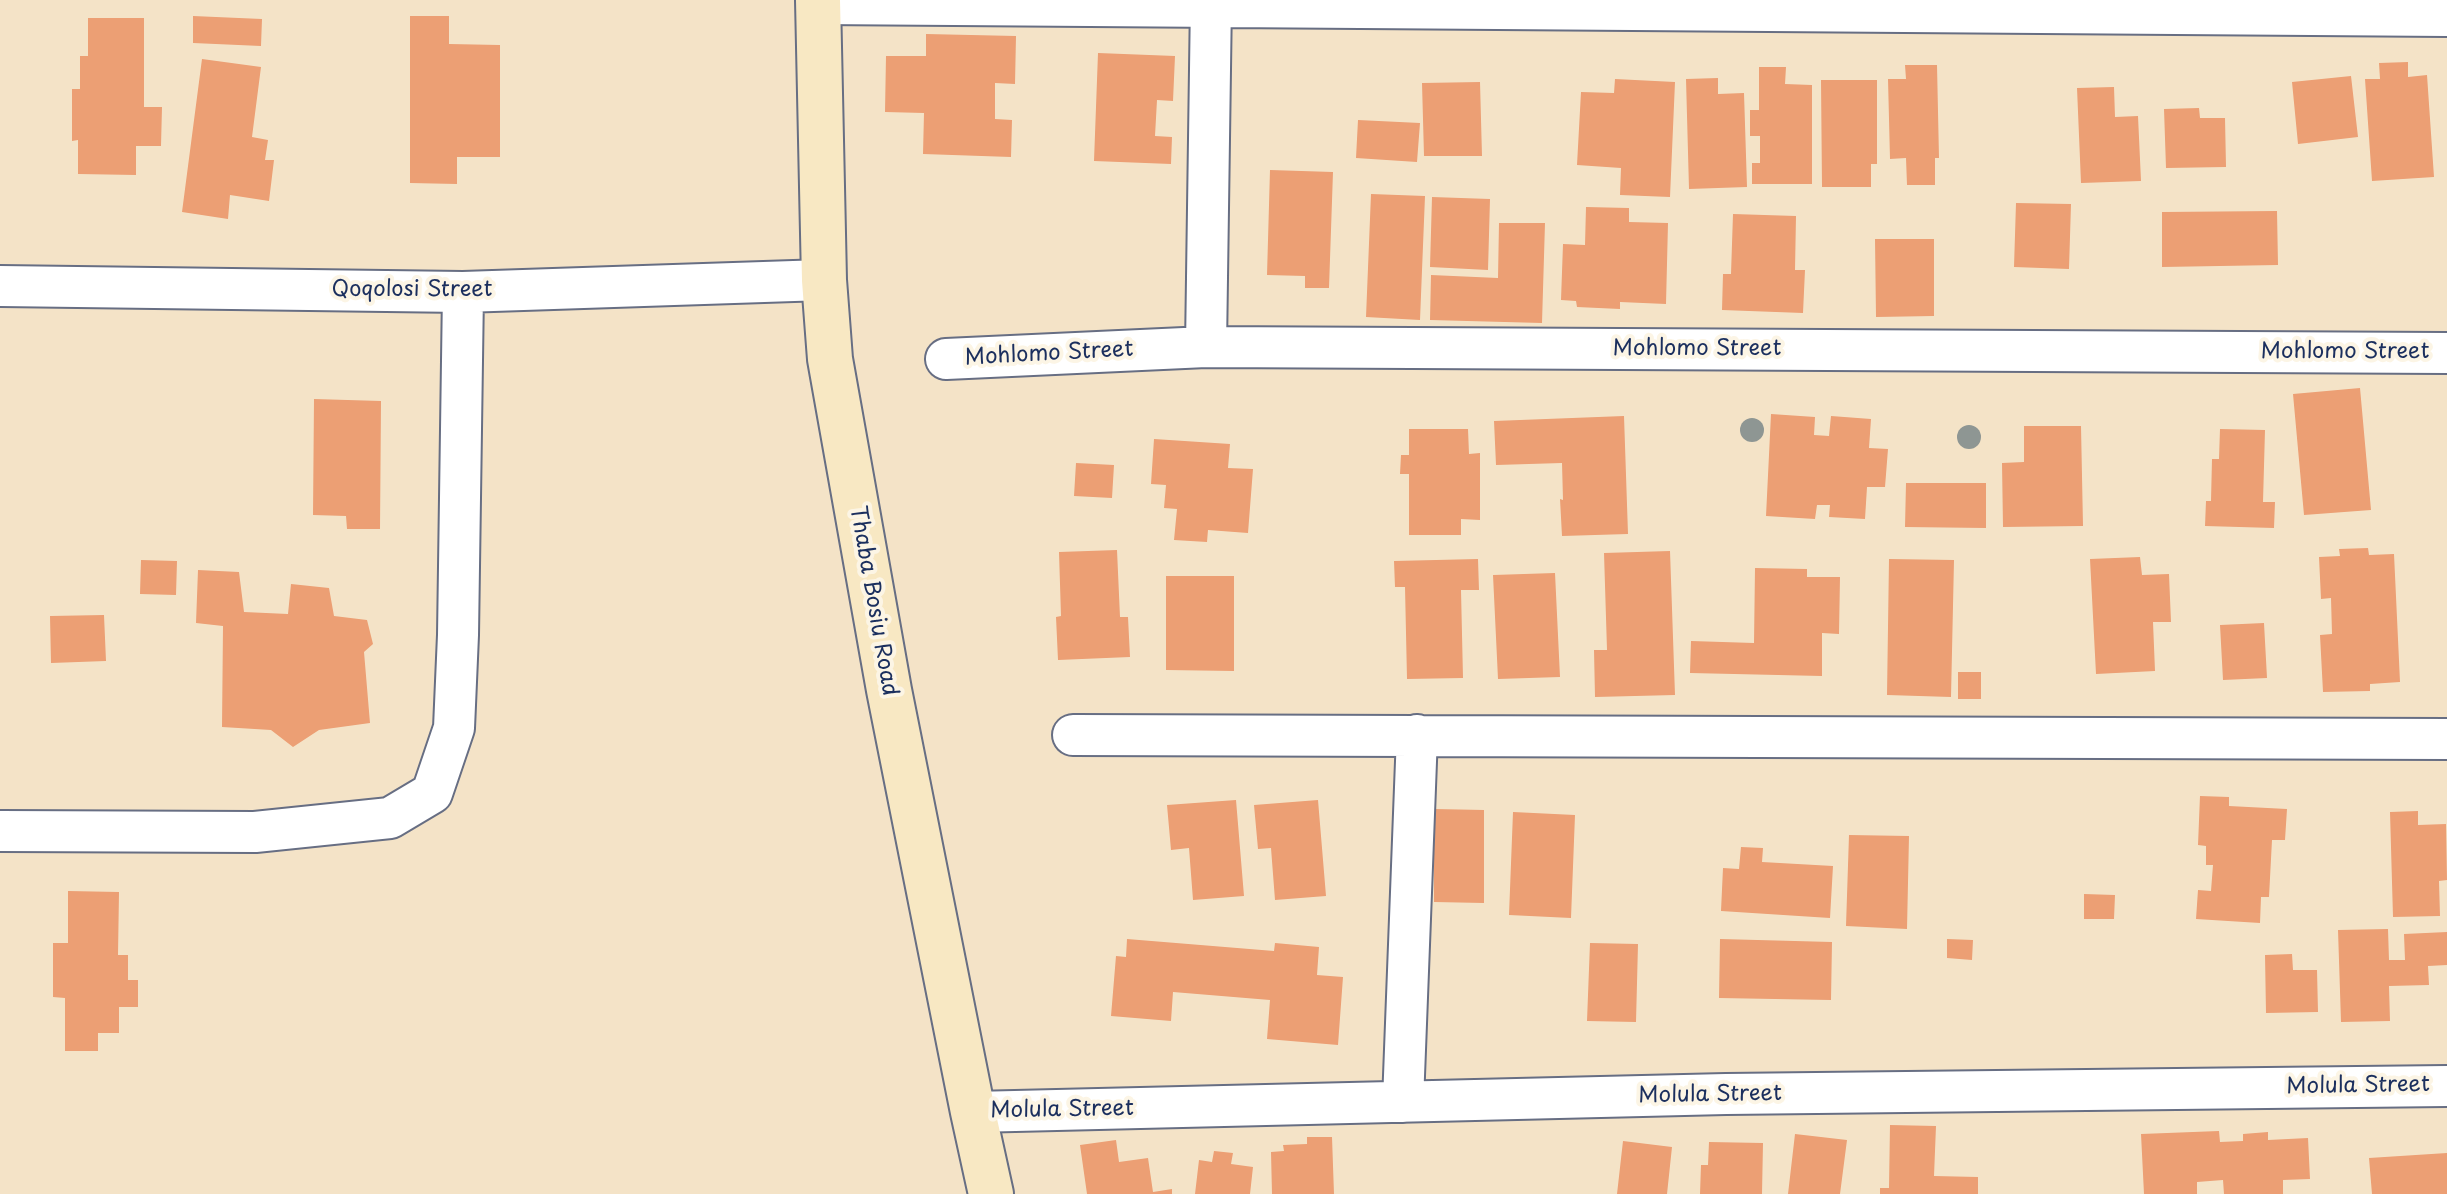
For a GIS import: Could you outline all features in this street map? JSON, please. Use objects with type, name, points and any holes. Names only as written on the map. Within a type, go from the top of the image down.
[{"type":"street","points":[[818,2],[2447,16]]},
{"type":"street","name":"Thaba Bosiu Road","points":[[818,2],[824,280],[833,374],[889,690],[991,1194]]},
{"type":"street","points":[[1206,347],[1211,3]]},
{"type":"street","name":"Qoqolosi Street","points":[[0,286],[463,292],[824,280]]},
{"type":"street","points":[[0,831],[255,832],[390,818],[432,793],[454,728],[463,292]]},
{"type":"street","name":"Mohlomo Street","points":[[946,359],[1206,347],[2447,353]]},
{"type":"street","points":[[1073,735],[2447,739]]},
{"type":"street","points":[[1403,1102],[1417,735]]},
{"type":"street","name":"Molula Street","points":[[973,1112],[1726,1094],[2447,1086]]},
{"type":"building","points":[[193,16],[262,19],[261,46],[193,43]]},
{"type":"building","points":[[410,16],[449,16],[449,44],[500,45],[500,157],[457,157],[457,184],[410,183]]},
{"type":"building","points":[[88,18],[144,18],[144,107],[162,107],[161,146],[136,146],[136,175],[78,174],[78,140],[72,141],[72,89],[80,89],[80,56],[88,56]]},
{"type":"building","points":[[926,34],[1016,36],[1015,84],[995,83],[995,119],[1012,120],[1011,157],[923,154],[924,113],[885,112],[886,56],[926,56]]},
{"type":"building","points":[[1098,53],[1175,56],[1173,101],[1157,100],[1155,136],[1172,137],[1171,164],[1094,161]]},
{"type":"building","points":[[202,59],[261,67],[252,137],[268,140],[265,160],[274,160],[269,201],[230,195],[228,219],[182,212]]},
{"type":"building","points":[[2408,62],[2408,77],[2427,75],[2434,177],[2372,181],[2365,79],[2380,79],[2379,63]]},
{"type":"building","points":[[1905,65],[1937,65],[1939,158],[1935,158],[1935,185],[1907,185],[1906,158],[1890,159],[1888,79],[1906,79]]},
{"type":"building","points":[[1759,67],[1786,67],[1785,84],[1812,85],[1812,184],[1752,184],[1752,163],[1760,163],[1760,136],[1750,136],[1750,110],[1759,110]]},
{"type":"building","points":[[2351,76],[2358,137],[2298,144],[2292,82]]},
{"type":"building","points":[[1718,78],[1718,94],[1744,93],[1747,187],[1689,189],[1686,79]]},
{"type":"building","points":[[1615,79],[1675,82],[1670,197],[1620,195],[1621,168],[1577,165],[1581,92],[1614,93]]},
{"type":"building","points":[[1821,80],[1877,80],[1877,164],[1871,164],[1871,187],[1822,187]]},
{"type":"building","points":[[1480,82],[1482,156],[1424,156],[1422,83]]},
{"type":"building","points":[[2114,87],[2115,117],[2138,116],[2141,181],[2081,183],[2077,88]]},
{"type":"building","points":[[2199,108],[2200,118],[2225,118],[2226,167],[2166,168],[2164,109]]},
{"type":"building","points":[[1358,120],[1420,123],[1417,162],[1356,158]]},
{"type":"building","points":[[1270,170],[1333,172],[1329,288],[1305,288],[1305,276],[1267,275]]},
{"type":"building","points":[[1371,194],[1425,196],[1420,320],[1366,317]]},
{"type":"building","points":[[1432,197],[1490,199],[1488,270],[1430,267]]},
{"type":"building","points":[[2016,203],[2071,204],[2069,269],[2014,267]]},
{"type":"building","points":[[1586,207],[1629,208],[1629,222],[1668,223],[1666,304],[1620,302],[1620,309],[1577,307],[1576,301],[1561,300],[1563,244],[1585,245]]},
{"type":"building","points":[[2277,211],[2278,265],[2162,267],[2162,212]]},
{"type":"building","points":[[1733,214],[1796,216],[1795,270],[1805,270],[1803,313],[1722,310],[1723,274],[1731,274]]},
{"type":"building","points":[[1499,223],[1545,223],[1542,323],[1430,320],[1431,275],[1498,278]]},
{"type":"building","points":[[1875,239],[1934,239],[1934,316],[1876,317]]},
{"type":"building","points":[[2360,388],[2371,510],[2304,515],[2293,394]]},
{"type":"building","points":[[314,399],[381,401],[380,529],[347,529],[346,516],[313,515]]},
{"type":"building","points":[[1771,414],[1815,417],[1814,435],[1829,436],[1831,416],[1871,419],[1869,448],[1888,449],[1885,487],[1867,487],[1865,519],[1829,517],[1830,505],[1817,505],[1815,519],[1766,516]]},
{"type":"building","points":[[1624,416],[1628,534],[1562,536],[1562,463],[1496,465],[1494,421]]},
{"type":"building","points":[[2024,426],[2081,426],[2083,526],[2003,527],[2002,463],[2024,462]]},
{"type":"building","points":[[1409,429],[1468,429],[1469,454],[1480,453],[1480,520],[1461,519],[1461,535],[1409,535],[1409,474],[1400,474],[1401,455],[1409,455]]},
{"type":"building","points":[[2220,429],[2265,430],[2263,502],[2275,502],[2274,528],[2205,526],[2206,501],[2211,501],[2212,459],[2219,459]]},
{"type":"building","points":[[1154,439],[1230,444],[1228,468],[1253,469],[1248,533],[1208,530],[1207,542],[1174,540],[1177,509],[1164,508],[1166,485],[1151,484]]},
{"type":"building","points":[[1076,463],[1114,465],[1112,498],[1074,496]]},
{"type":"building","points":[[1906,483],[1986,483],[1986,528],[1905,527]]},
{"type":"building","points":[[2368,548],[2369,555],[2394,554],[2400,682],[2370,684],[2370,691],[2323,692],[2320,635],[2332,634],[2331,598],[2321,599],[2319,557],[2340,556],[2339,549]]},
{"type":"building","points":[[1117,550],[1120,617],[1128,617],[1130,657],[1058,660],[1056,617],[1061,616],[1059,552]]},
{"type":"building","points":[[1670,551],[1675,695],[1595,697],[1594,650],[1607,650],[1604,553]]},
{"type":"building","points":[[2140,557],[2142,575],[2169,574],[2171,622],[2153,622],[2155,671],[2096,674],[2090,559]]},
{"type":"building","points":[[1478,559],[1479,590],[1461,590],[1463,678],[1407,679],[1405,587],[1395,587],[1394,561]]},
{"type":"building","points":[[1889,559],[1954,560],[1951,697],[1887,695]]},
{"type":"building","points":[[141,560],[177,561],[176,595],[140,594]]},
{"type":"building","points":[[1755,568],[1807,569],[1807,577],[1840,577],[1839,634],[1822,633],[1822,676],[1690,673],[1691,641],[1754,643]]},
{"type":"building","points":[[198,570],[239,572],[244,612],[288,614],[291,584],[329,588],[334,616],[367,620],[373,644],[364,652],[370,723],[319,730],[293,747],[271,730],[222,727],[223,626],[196,623]]},
{"type":"building","points":[[1555,573],[1560,677],[1498,679],[1493,575]]},
{"type":"building","points":[[1166,576],[1234,576],[1234,671],[1166,670]]},
{"type":"building","points":[[104,615],[106,661],[51,663],[50,616]]},
{"type":"building","points":[[2264,623],[2267,678],[2223,680],[2220,625]]},
{"type":"building","points":[[1958,672],[1981,672],[1981,699],[1958,699]]},
{"type":"building","points":[[2200,796],[2229,797],[2229,806],[2287,809],[2285,840],[2272,840],[2269,897],[2261,897],[2260,923],[2196,919],[2198,890],[2211,891],[2213,865],[2206,865],[2206,846],[2198,845]]},
{"type":"building","points":[[1236,800],[1244,896],[1193,900],[1189,848],[1171,850],[1167,805]]},
{"type":"building","points":[[1318,800],[1326,896],[1275,900],[1271,848],[1258,849],[1254,805]]},
{"type":"building","points":[[1434,809],[1484,810],[1484,903],[1434,902]]},
{"type":"building","points":[[2418,811],[2418,825],[2446,824],[2447,880],[2439,881],[2440,916],[2393,917],[2390,812]]},
{"type":"building","points":[[1513,812],[1575,815],[1571,918],[1509,915]]},
{"type":"building","points":[[1849,835],[1909,836],[1907,929],[1846,926]]},
{"type":"building","points":[[1741,847],[1763,848],[1762,862],[1833,866],[1830,918],[1721,911],[1723,868],[1739,869]]},
{"type":"building","points":[[68,891],[119,892],[118,955],[128,955],[128,980],[138,980],[138,1007],[119,1007],[119,1033],[98,1033],[98,1051],[65,1051],[65,998],[53,997],[53,943],[68,943]]},
{"type":"building","points":[[2084,894],[2115,895],[2114,919],[2084,919]]},
{"type":"building","points":[[2388,929],[2389,960],[2405,960],[2404,934],[2447,932],[2447,965],[2428,966],[2429,985],[2389,986],[2390,1021],[2341,1022],[2338,930]]},
{"type":"building","points":[[1127,939],[1274,951],[1275,943],[1319,947],[1317,975],[1343,977],[1338,1045],[1267,1039],[1270,1000],[1173,992],[1171,1021],[1111,1016],[1116,956],[1126,957]]},
{"type":"building","points":[[1720,939],[1832,942],[1831,1000],[1719,998]]},
{"type":"building","points":[[1947,939],[1973,940],[1972,960],[1947,958]]},
{"type":"building","points":[[1590,943],[1638,944],[1636,1022],[1587,1021]]},
{"type":"building","points":[[2292,954],[2293,970],[2317,970],[2318,1012],[2266,1013],[2265,955]]},
{"type":"building","points":[[1890,1125],[1936,1126],[1934,1176],[1978,1177],[1978,1194],[1880,1194],[1880,1188],[1889,1188]]},
{"type":"building","points":[[2219,1131],[2220,1142],[2243,1141],[2243,1134],[2268,1132],[2268,1140],[2308,1138],[2310,1179],[2283,1180],[2283,1194],[2224,1194],[2223,1180],[2197,1182],[2197,1194],[2144,1194],[2141,1134]]},
{"type":"building","points":[[1795,1134],[1847,1140],[1840,1194],[1788,1194]]},
{"type":"building","points":[[1307,1137],[1332,1137],[1334,1194],[1272,1194],[1271,1152],[1284,1151],[1283,1145],[1307,1144]]},
{"type":"building","points":[[1116,1140],[1119,1162],[1148,1158],[1153,1192],[1172,1189],[1172,1194],[1087,1194],[1080,1145]]},
{"type":"building","points":[[1623,1141],[1672,1147],[1667,1194],[1617,1194]]},
{"type":"building","points":[[1709,1142],[1763,1143],[1762,1194],[1700,1194],[1701,1165],[1708,1165]]},
{"type":"building","points":[[1214,1151],[1233,1153],[1231,1164],[1253,1167],[1250,1194],[1195,1194],[1199,1160],[1212,1162]]},
{"type":"building","points":[[2447,1153],[2447,1194],[2372,1194],[2369,1158]]}]
